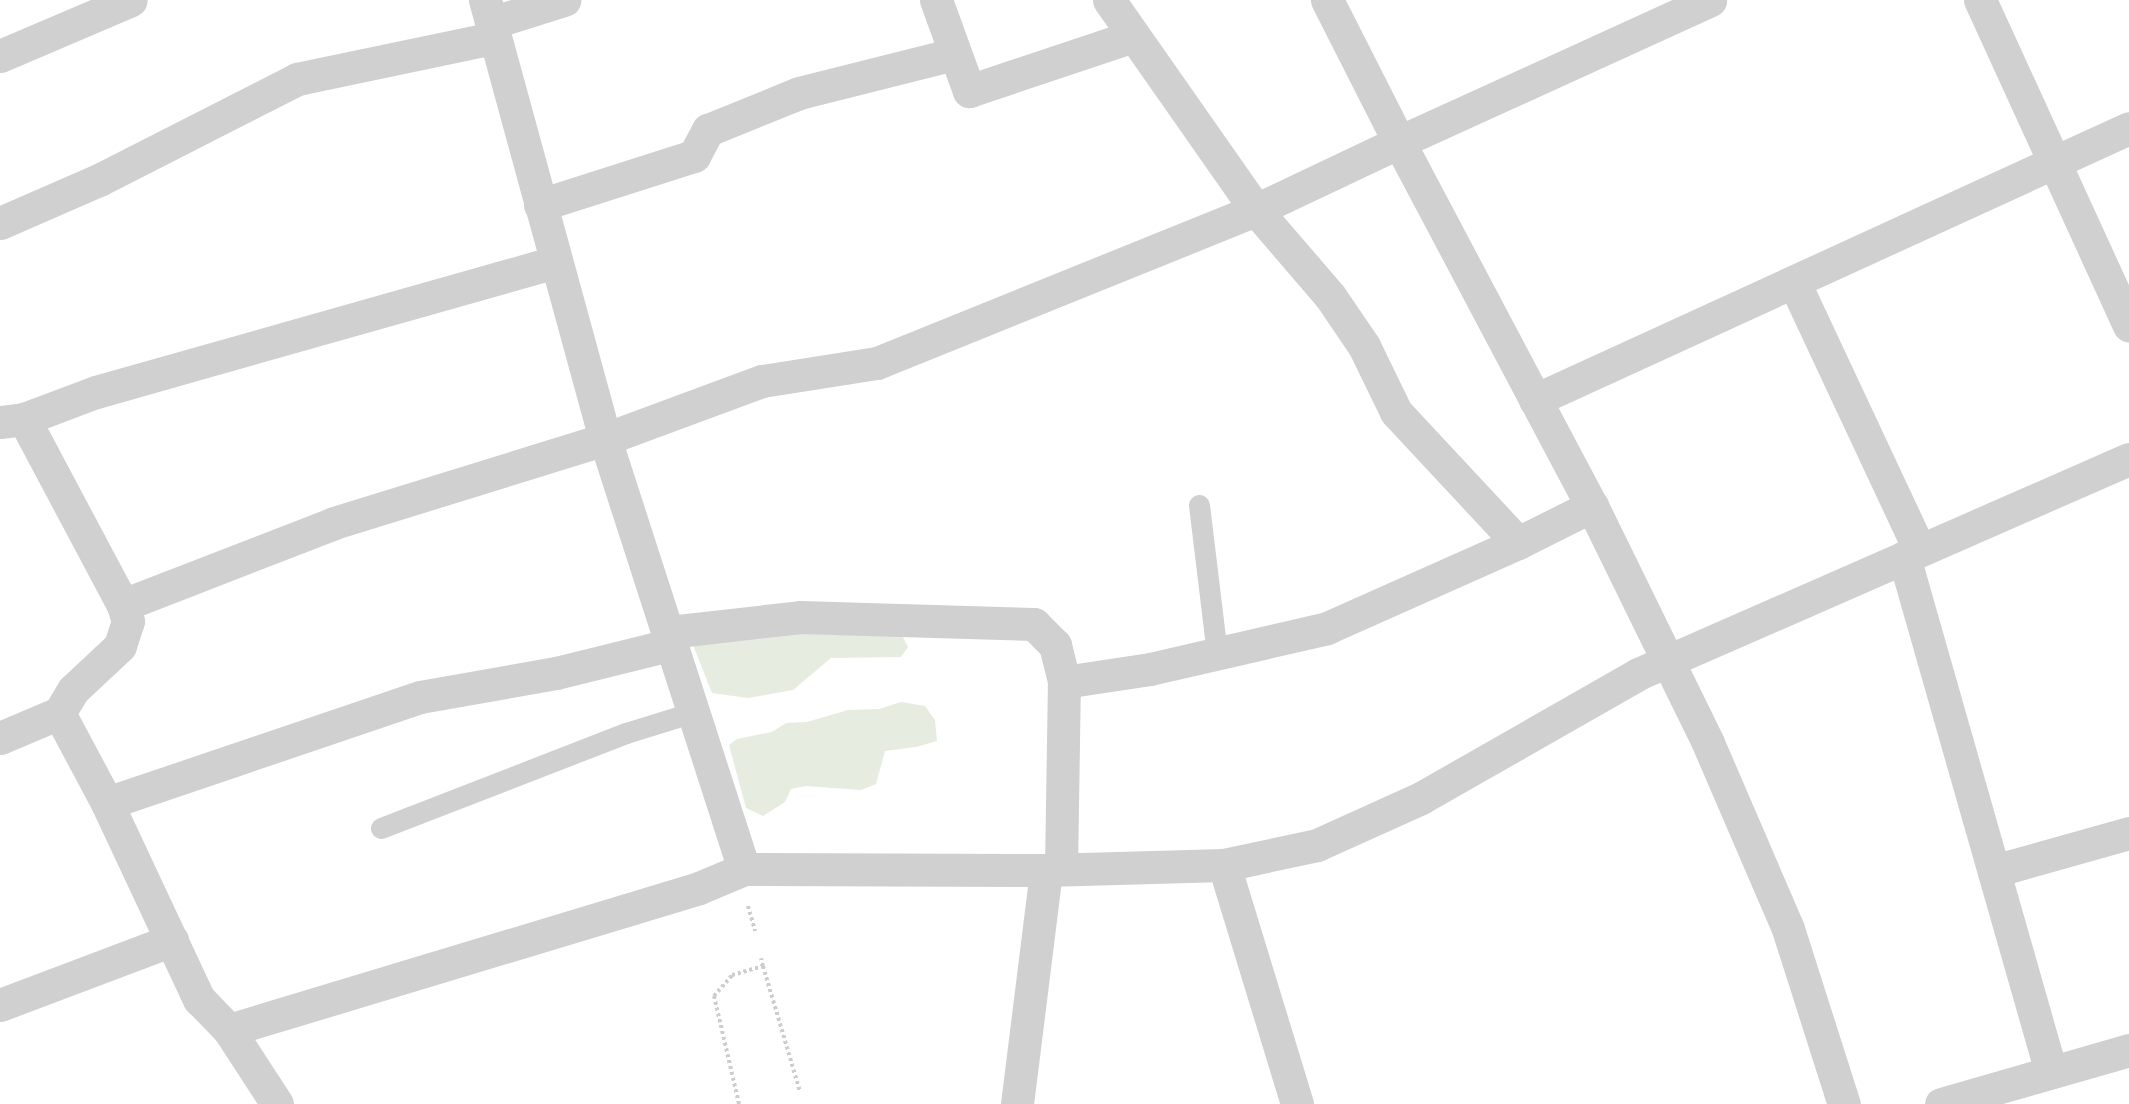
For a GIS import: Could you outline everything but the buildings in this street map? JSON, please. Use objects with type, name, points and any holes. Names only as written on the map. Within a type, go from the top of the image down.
[{"type":"street","points":[[0,56],[131,0]]},
{"type":"street","points":[[0,224],[99,180],[297,79],[490,20],[564,0]]},
{"type":"street","points":[[936,0],[969,91],[1133,36]]},
{"type":"street","points":[[1109,0],[1256,210],[1330,296],[1364,346],[1396,411],[1518,543]]},
{"type":"street","points":[[1327,0],[1399,142],[1592,506],[1708,743],[1788,929],[1844,1104]]},
{"type":"street","points":[[123,605],[334,523],[605,439],[762,381],[877,363],[1256,210],[1710,0]]},
{"type":"street","points":[[1980,0],[2129,325]]},
{"type":"street","points":[[490,20],[605,439],[744,868]]},
{"type":"street","points":[[540,205],[694,156],[708,130],[799,93],[954,54]]},
{"type":"street","points":[[1536,400],[2129,128]]},
{"type":"street","points":[[0,738],[59,713],[73,690],[120,646],[128,621],[123,605],[12,421],[96,392],[555,262]]},
{"type":"street","points":[[1794,282],[1911,553],[1994,871],[2051,1072]]},
{"type":"street","points":[[229,1030],[699,888],[744,868],[1053,869],[1224,865],[1317,845],[1421,798],[1638,674],[2129,459]]},
{"type":"street","points":[[1064,682],[1150,669],[1327,628],[1518,543],[1592,506]]},
{"type":"street","points":[[107,803],[420,697],[556,673],[671,638],[800,617],[1034,624],[1055,645],[1064,682],[1053,869],[1017,1104]]},
{"type":"street","points":[[59,713],[107,803],[199,999],[229,1030],[277,1104]]},
{"type":"street","points":[[1994,871],[2129,833]]},
{"type":"street","points":[[1224,865],[1297,1104]]},
{"type":"street","points":[[0,1005],[172,940]]},
{"type":"street","points":[[1941,1104],[2129,1050]]},
{"type":"lane","points":[[1200,506],[1217,653]]},
{"type":"lane","points":[[381,828],[626,733],[694,712]]},
{"type":"path","points":[[761,958],[800,1092]]},
{"type":"path","points":[[739,1104],[714,996],[732,975],[763,966]]},
{"type":"shaded area","points":[[805,627],[901,633],[908,647],[901,657],[831,658],[793,690],[748,698],[712,693],[693,645]]},
{"type":"shaded area","points":[[901,702],[925,706],[935,720],[937,741],[916,747],[885,751],[876,784],[861,790],[806,786],[791,789],[785,802],[763,816],[746,808],[729,745],[737,739],[772,732],[786,723],[807,722],[848,710],[879,709]]}]
